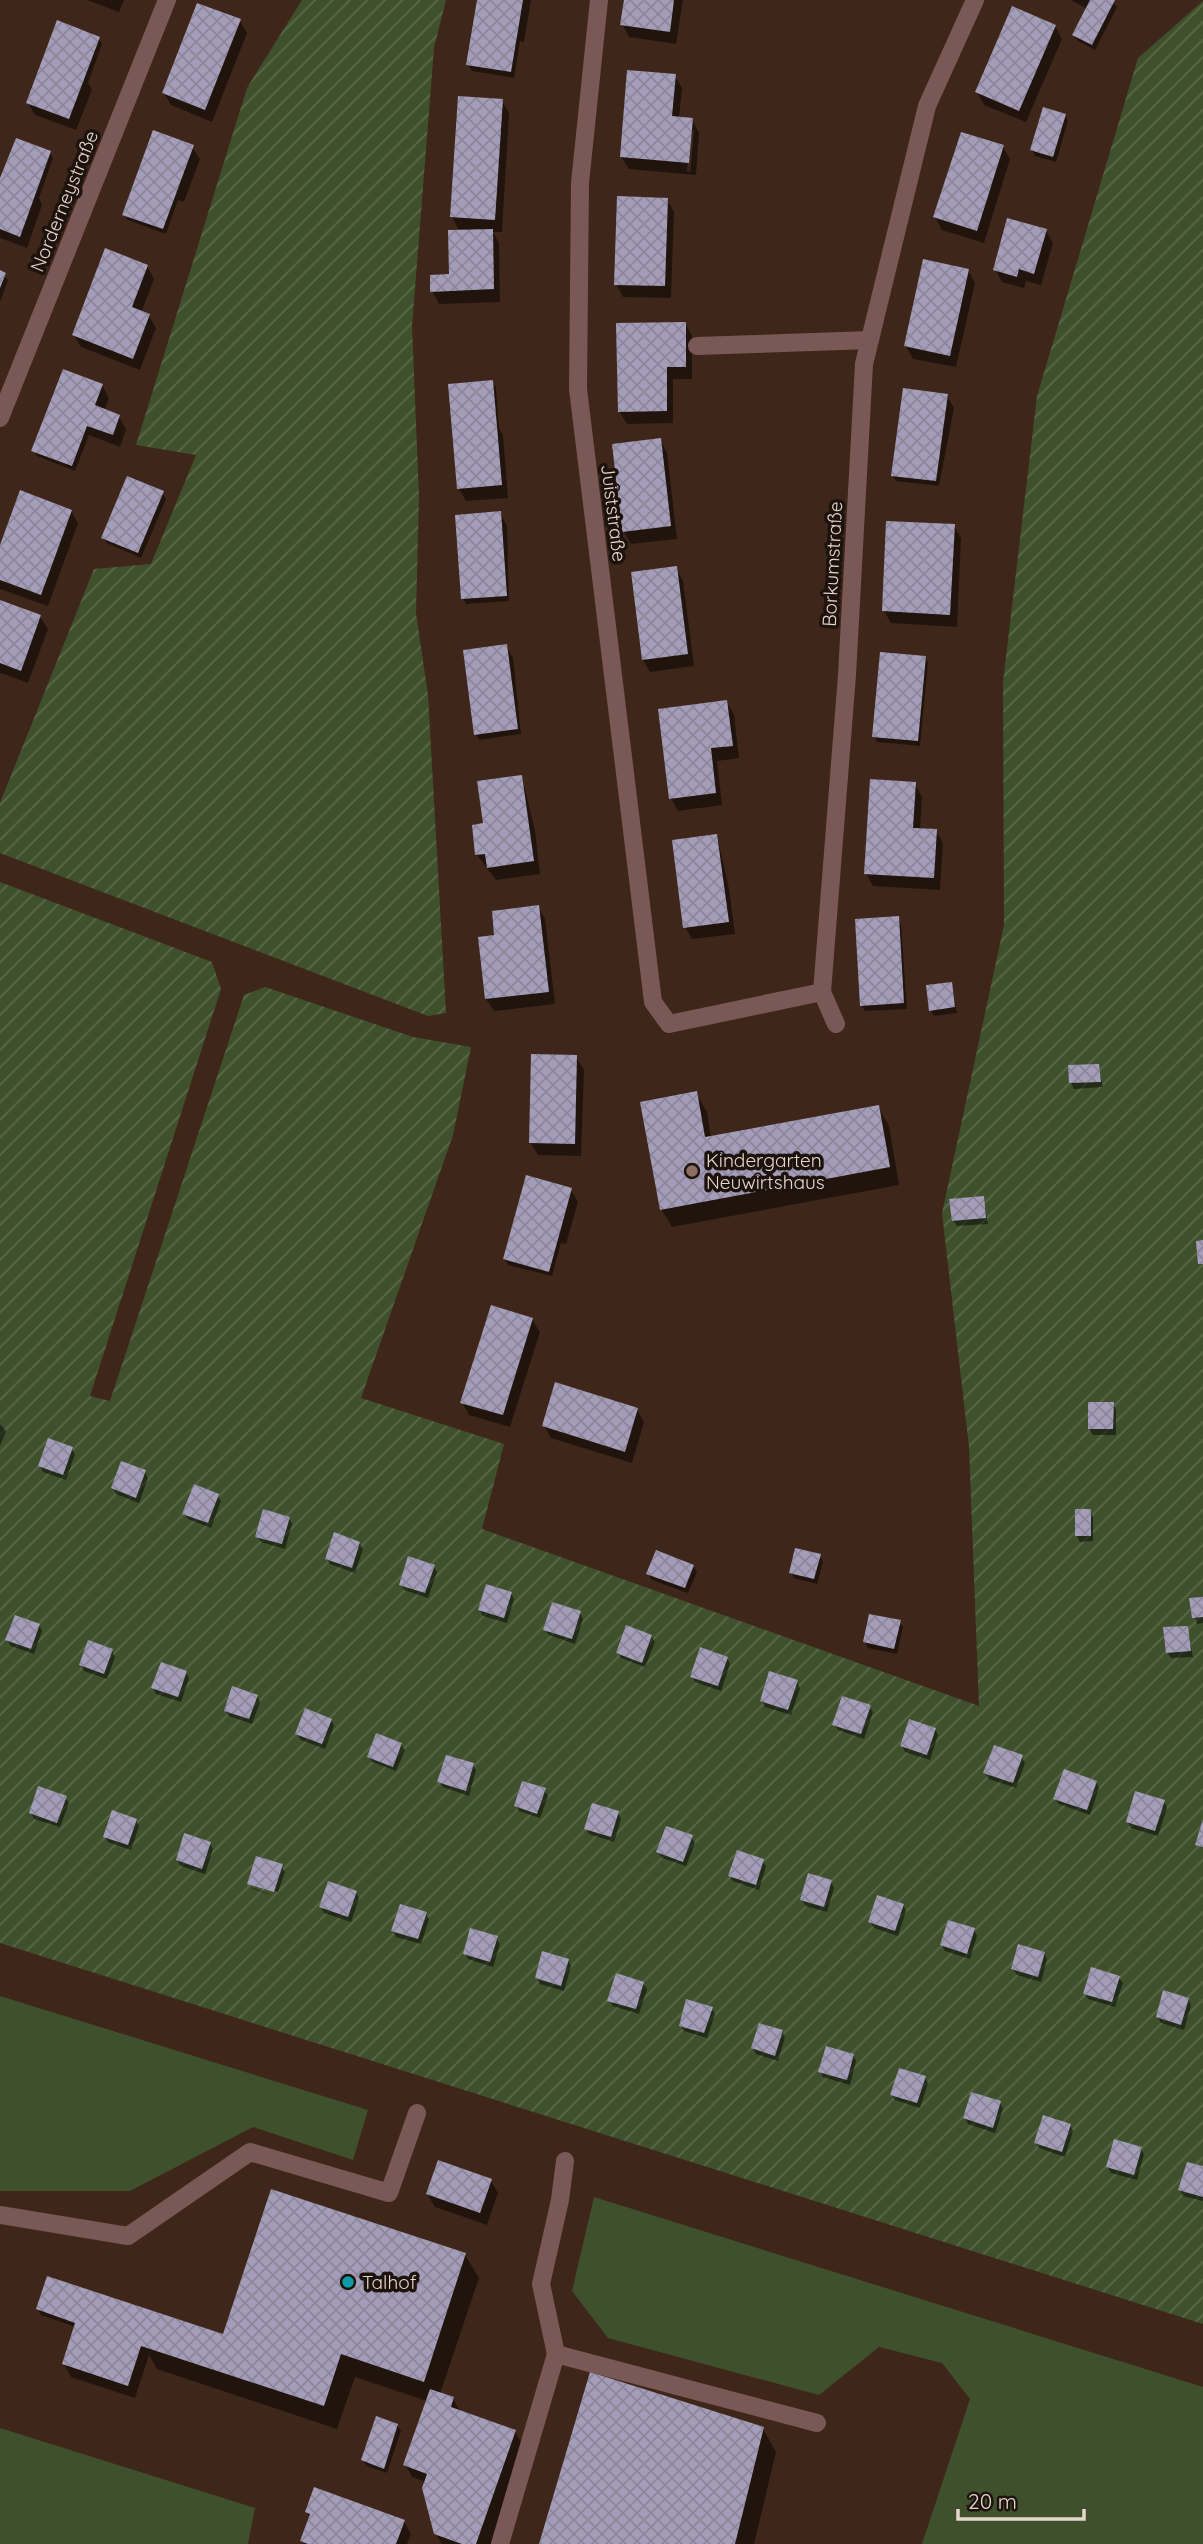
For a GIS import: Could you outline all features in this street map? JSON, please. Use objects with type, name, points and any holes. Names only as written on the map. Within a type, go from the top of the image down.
[{"type":"street","name":"Norderneystraße","points":[[0,418],[167,0]]},
{"type":"street","name":"Juiststraße","points":[[599,0],[580,183],[578,389],[653,1002],[669,1024],[822,992]]},
{"type":"street","name":"Borkumstraße","points":[[822,992],[847,676],[864,364],[927,106],[975,0]]},
{"type":"street","points":[[697,346],[870,340]]},
{"type":"street","points":[[822,992],[836,1024]]},
{"type":"street","points":[[0,2215],[128,2236],[250,2152],[389,2193],[417,2113]]},
{"type":"street","points":[[500,2544],[556,2354],[541,2284],[560,2200],[565,2161]]},
{"type":"street","points":[[556,2354],[817,2423]]},
{"type":"green space","points":[[302,0],[446,0],[434,48],[412,326],[419,497],[416,613],[428,695],[446,1013],[428,1016],[0,853],[0,803],[94,569],[151,564],[196,455],[136,445],[247,88]]},
{"type":"green space","points":[[1203,1],[1203,2324],[0,1943],[0,882],[212,962],[221,989],[90,1396],[110,1401],[244,995],[265,987],[413,1037],[471,1047],[453,1135],[361,1398],[504,1444],[482,1529],[979,1706],[969,1447],[942,1213],[1004,925],[1003,682],[1037,396],[1138,58]]},
{"type":"green space","points":[[0,1996],[368,2110],[353,2160],[253,2127],[130,2191],[0,2191]]},
{"type":"green space","points":[[594,2197],[1203,2387],[1203,2544],[922,2544],[970,2399],[942,2363],[879,2347],[819,2395],[608,2338],[572,2291]]},
{"type":"green space","points":[[0,2428],[255,2508],[248,2544],[0,2544]]},
{"type":"building","points":[[477,0],[523,0],[511,72],[466,65]]},
{"type":"building","points":[[624,0],[674,0],[670,32],[620,25]]},
{"type":"building","points":[[1090,0],[1115,0],[1092,45],[1072,35]]},
{"type":"building","points":[[197,3],[241,19],[205,110],[162,93]]},
{"type":"building","points":[[1012,6],[1056,25],[1019,111],[975,92]]},
{"type":"building","points":[[57,20],[100,37],[69,119],[26,103]]},
{"type":"building","points":[[627,70],[676,74],[672,116],[693,118],[689,163],[620,157]]},
{"type":"building","points":[[458,96],[503,99],[495,220],[450,217]]},
{"type":"building","points":[[1043,107],[1066,114],[1053,157],[1030,150]]},
{"type":"building","points":[[153,130],[194,145],[163,229],[122,215]]},
{"type":"building","points":[[961,132],[1004,145],[977,231],[933,217]]},
{"type":"building","points":[[16,138],[51,151],[20,237],[0,229],[0,178]]},
{"type":"building","points":[[617,196],[668,198],[665,286],[614,285]]},
{"type":"building","points":[[1007,218],[1047,229],[1034,274],[1019,269],[1017,277],[993,270]]},
{"type":"building","points":[[493,229],[494,289],[430,292],[430,275],[449,274],[448,230]]},
{"type":"building","points":[[105,248],[148,265],[132,307],[150,314],[133,359],[72,335]]},
{"type":"building","points":[[923,259],[969,269],[950,356],[904,346]]},
{"type":"building","points":[[0,270],[6,273],[0,288]]},
{"type":"building","points":[[686,322],[686,367],[667,367],[667,411],[618,412],[616,323]]},
{"type":"building","points":[[63,369],[103,384],[95,405],[120,415],[113,435],[87,426],[72,466],[31,451]]},
{"type":"building","points":[[493,380],[502,485],[457,489],[448,384]]},
{"type":"building","points":[[903,388],[948,394],[936,481],[891,476]]},
{"type":"building","points":[[661,438],[671,526],[622,532],[612,444]]},
{"type":"building","points":[[127,476],[164,491],[138,553],[101,538]]},
{"type":"building","points":[[20,490],[72,510],[41,595],[0,580],[0,545]]},
{"type":"building","points":[[501,511],[507,596],[461,599],[455,515]]},
{"type":"building","points":[[886,521],[955,524],[950,615],[882,611]]},
{"type":"building","points":[[677,566],[688,654],[642,660],[631,572]]},
{"type":"building","points":[[0,600],[41,615],[21,671],[0,663]]},
{"type":"building","points":[[507,644],[518,729],[474,735],[463,650]]},
{"type":"building","points":[[880,652],[926,656],[918,741],[872,737]]},
{"type":"building","points":[[727,700],[733,746],[711,748],[716,793],[669,799],[658,709]]},
{"type":"building","points":[[522,775],[534,861],[487,868],[485,854],[475,855],[472,825],[483,823],[477,781]]},
{"type":"building","points":[[870,779],[916,782],[913,828],[937,829],[934,878],[864,874]]},
{"type":"building","points":[[717,834],[729,922],[683,928],[672,840]]},
{"type":"building","points":[[539,905],[549,992],[485,999],[478,937],[494,935],[492,911]]},
{"type":"building","points":[[899,916],[904,1003],[860,1006],[855,919]]},
{"type":"building","points":[[952,982],[955,1007],[929,1011],[926,985]]},
{"type":"building","points":[[531,1054],[577,1055],[575,1144],[529,1143]]},
{"type":"building","points":[[1099,1064],[1101,1082],[1069,1083],[1068,1065]]},
{"type":"building","points":[[697,1091],[705,1137],[879,1105],[890,1167],[660,1210],[640,1102]]},
{"type":"building","points":[[526,1175],[572,1188],[549,1272],[503,1259]]},
{"type":"building","points":[[984,1196],[986,1218],[952,1221],[949,1199]]},
{"type":"building","points":[[1203,1240],[1203,1264],[1198,1264],[1196,1241]]},
{"type":"building","points":[[491,1305],[533,1318],[503,1415],[460,1403]]},
{"type":"building","points":[[555,1382],[638,1408],[625,1452],[542,1426]]},
{"type":"building","points":[[1088,1402],[1114,1402],[1113,1429],[1088,1429]]},
{"type":"building","points":[[48,1438],[73,1447],[63,1475],[38,1466]]},
{"type":"building","points":[[121,1461],[146,1470],[136,1498],[111,1488]]},
{"type":"building","points":[[194,1484],[219,1494],[208,1523],[182,1514]]},
{"type":"building","points":[[263,1509],[290,1517],[282,1544],[255,1537]]},
{"type":"building","points":[[1075,1509],[1091,1509],[1091,1536],[1075,1536]]},
{"type":"building","points":[[334,1532],[360,1542],[352,1568],[325,1559]]},
{"type":"building","points":[[795,1548],[821,1554],[814,1579],[789,1573]]},
{"type":"building","points":[[656,1550],[694,1565],[685,1588],[646,1574]]},
{"type":"building","points":[[408,1556],[435,1565],[425,1593],[399,1585]]},
{"type":"building","points":[[486,1584],[512,1592],[504,1618],[478,1610]]},
{"type":"building","points":[[1203,1597],[1203,1617],[1192,1618],[1189,1598]]},
{"type":"building","points":[[552,1602],[581,1611],[572,1639],[543,1630]]},
{"type":"building","points":[[869,1614],[901,1620],[894,1649],[863,1642]]},
{"type":"building","points":[[15,1615],[40,1624],[31,1649],[5,1640]]},
{"type":"building","points":[[626,1625],[652,1635],[642,1663],[616,1653]]},
{"type":"building","points":[[1188,1626],[1191,1651],[1166,1653],[1163,1627]]},
{"type":"building","points":[[88,1640],[113,1649],[104,1674],[79,1665]]},
{"type":"building","points":[[700,1647],[728,1657],[718,1686],[690,1677]]},
{"type":"building","points":[[161,1662],[187,1671],[178,1697],[151,1688]]},
{"type":"building","points":[[769,1671],[798,1680],[788,1710],[760,1701]]},
{"type":"building","points":[[232,1686],[258,1695],[249,1719],[224,1711]]},
{"type":"building","points":[[842,1696],[871,1705],[861,1734],[832,1725]]},
{"type":"building","points":[[305,1708],[332,1719],[322,1744],[295,1734]]},
{"type":"building","points":[[909,1719],[936,1728],[927,1755],[900,1746]]},
{"type":"building","points":[[376,1733],[402,1743],[393,1767],[367,1757]]},
{"type":"building","points":[[994,1745],[1023,1755],[1013,1783],[983,1773]]},
{"type":"building","points":[[446,1755],[474,1763],[466,1791],[437,1782]]},
{"type":"building","points":[[1064,1769],[1097,1781],[1087,1810],[1053,1799]]},
{"type":"building","points":[[522,1781],[546,1788],[537,1814],[514,1806]]},
{"type":"building","points":[[38,1786],[67,1796],[57,1823],[29,1813]]},
{"type":"building","points":[[1135,1791],[1165,1800],[1155,1831],[1126,1822]]},
{"type":"building","points":[[592,1803],[619,1811],[611,1837],[584,1829]]},
{"type":"building","points":[[112,1810],[137,1819],[128,1845],[103,1837]]},
{"type":"building","points":[[1203,1819],[1203,1847],[1195,1845]]},
{"type":"building","points":[[666,1826],[693,1835],[683,1862],[656,1852]]},
{"type":"building","points":[[184,1833],[211,1842],[202,1869],[176,1860]]},
{"type":"building","points":[[737,1850],[764,1859],[756,1885],[728,1876]]},
{"type":"building","points":[[256,1856],[283,1864],[274,1892],[247,1884]]},
{"type":"building","points":[[808,1873],[832,1880],[824,1907],[800,1900]]},
{"type":"building","points":[[328,1881],[357,1891],[348,1917],[319,1907]]},
{"type":"building","points":[[877,1895],[904,1904],[895,1931],[868,1922]]},
{"type":"building","points":[[400,1904],[427,1912],[418,1939],[391,1931]]},
{"type":"building","points":[[948,1920],[975,1928],[967,1954],[940,1945]]},
{"type":"building","points":[[470,1928],[498,1936],[490,1962],[463,1954]]},
{"type":"building","points":[[1018,1944],[1045,1952],[1038,1977],[1011,1969]]},
{"type":"building","points":[[542,1951],[569,1959],[561,1986],[535,1978]]},
{"type":"building","points":[[1091,1967],[1120,1976],[1112,2002],[1083,1994]]},
{"type":"building","points":[[616,1973],[644,1982],[636,2009],[607,2001]]},
{"type":"building","points":[[1163,1990],[1189,1998],[1181,2025],[1156,2017]]},
{"type":"building","points":[[686,1999],[713,2007],[704,2033],[679,2026]]},
{"type":"building","points":[[759,2023],[783,2030],[775,2056],[751,2048]]},
{"type":"building","points":[[826,2046],[854,2054],[847,2080],[818,2072]]},
{"type":"building","points":[[899,2068],[926,2076],[917,2103],[890,2095]]},
{"type":"building","points":[[971,2092],[1001,2101],[993,2128],[963,2118]]},
{"type":"building","points":[[1043,2115],[1071,2124],[1062,2152],[1034,2143]]},
{"type":"building","points":[[1114,2139],[1142,2147],[1134,2175],[1106,2167]]},
{"type":"building","points":[[438,2160],[492,2179],[480,2213],[426,2194]]},
{"type":"building","points":[[1187,2162],[1203,2166],[1203,2197],[1178,2190]]},
{"type":"building","name":"Talhof","points":[[271,2189],[466,2253],[424,2382],[341,2354],[324,2406],[141,2346],[128,2386],[62,2364],[75,2323],[36,2309],[47,2276],[223,2334]]},
{"type":"building","points":[[590,2372],[764,2427],[735,2544],[539,2544]]},
{"type":"building","points":[[430,2389],[454,2397],[451,2407],[516,2430],[476,2544],[462,2544],[434,2534],[422,2488],[427,2474],[403,2465]]},
{"type":"building","points":[[376,2416],[398,2424],[384,2469],[361,2460]]},
{"type":"building","points":[[314,2487],[405,2520],[396,2544],[308,2544],[300,2541],[310,2514],[305,2512]]},
{"type":"place","name":"Kindergarten Neuwirtshaus","points":[[692,1171]]},
{"type":"place","name":"Talhof","points":[[348,2282]]}]
